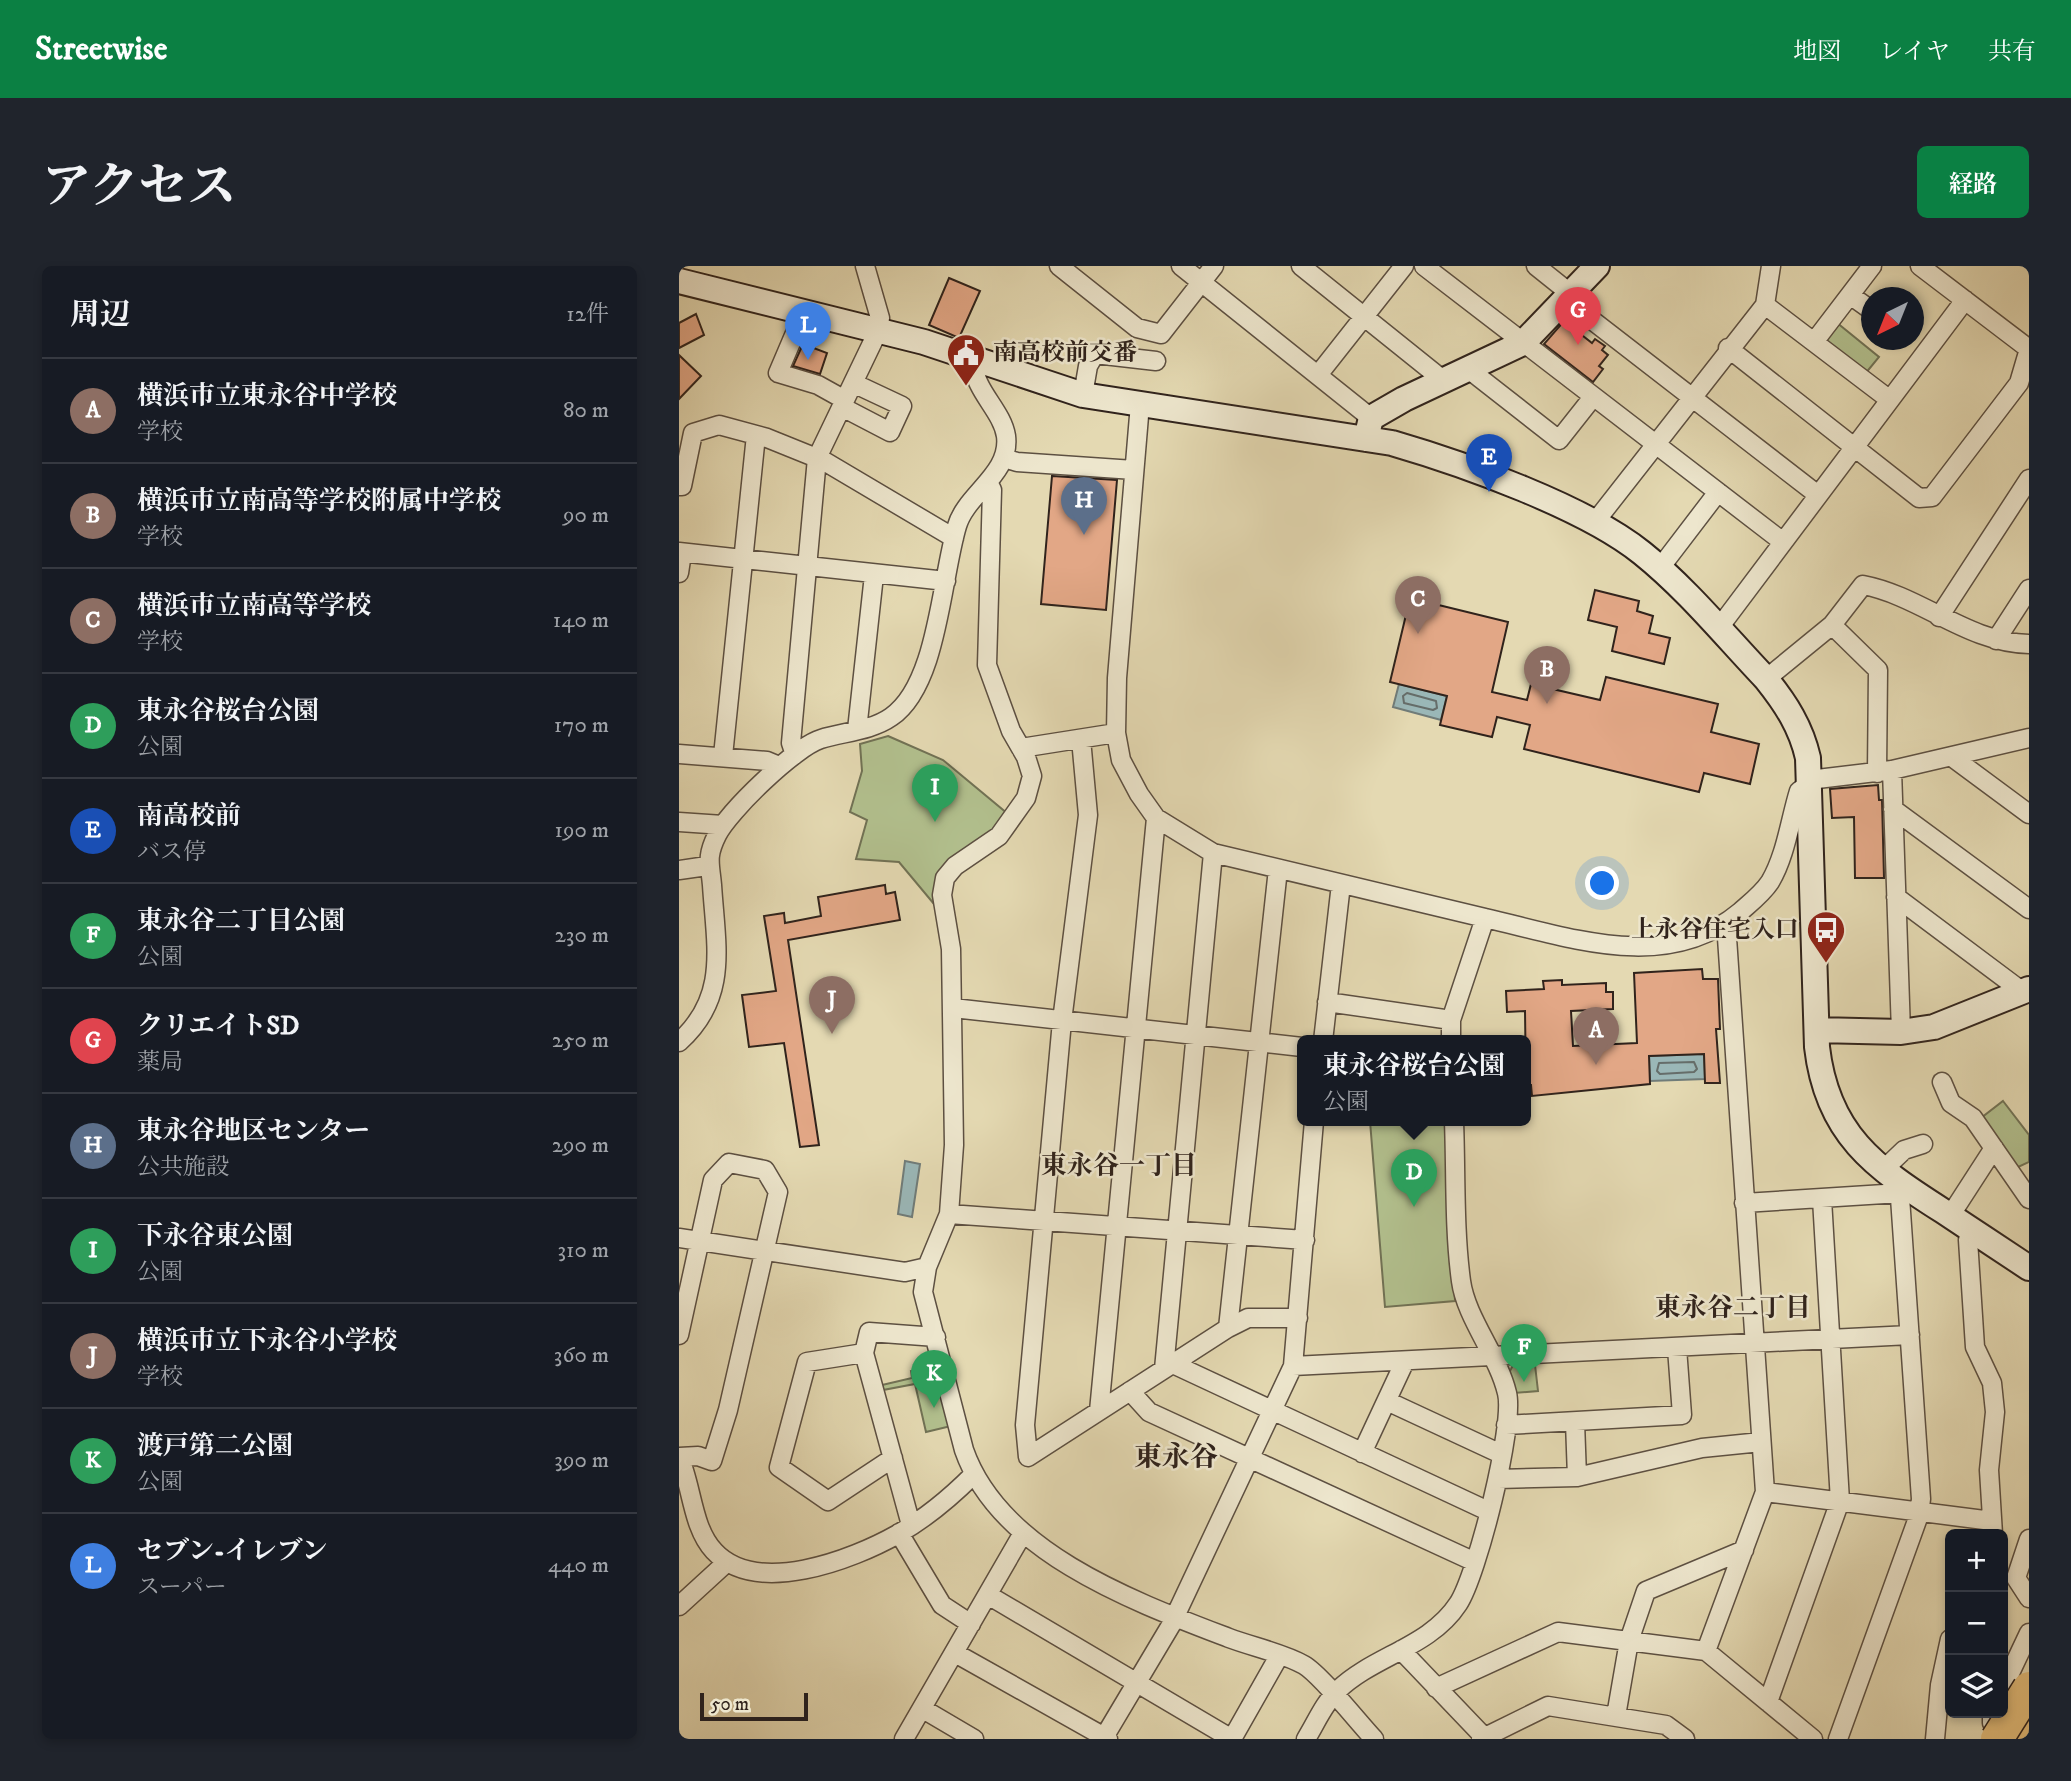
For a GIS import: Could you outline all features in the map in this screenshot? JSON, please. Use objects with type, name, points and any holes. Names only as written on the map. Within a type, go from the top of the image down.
[{"type":"highway","points":[[1997,1739],[2029,1688]]},
{"type":"highway","points":[[2020,1739],[2029,1725]]},
{"type":"street","points":[[794,752],[791,743],[817,458],[878,331],[880,318],[866,266]]},
{"type":"street","points":[[1059,266],[1137,328],[1161,334],[1214,266]]},
{"type":"street","points":[[1181,266],[1318,375],[1369,428]]},
{"type":"street","points":[[1301,266],[1443,380]]},
{"type":"street","points":[[1318,375],[1404,266]]},
{"type":"street","points":[[1424,266],[1783,542]]},
{"type":"street","points":[[1536,266],[1569,297],[1691,397],[1818,495]]},
{"type":"street","points":[[1369,428],[1443,380],[1523,343],[1597,266]]},
{"type":"street","points":[[1595,522],[1728,348],[1765,305],[1771,266]]},
{"type":"street","points":[[1814,342],[1872,266]]},
{"type":"street","points":[[1728,348],[1919,498],[1932,497],[2019,383],[2028,349],[1920,266]]},
{"type":"street","points":[[679,281],[878,331],[1083,395],[1140,404],[1369,428],[1595,522],[1641,552],[1660,568],[1766,679],[1782,698],[1804,738],[1809,782],[1817,1030],[1820,1068],[1832,1109],[1857,1145],[1894,1182],[2029,1268]]},
{"type":"street","points":[[1850,295],[1861,303]]},
{"type":"street","points":[[1718,629],[1965,300]]},
{"type":"street","points":[[1765,305],[1890,400]]},
{"type":"street","points":[[804,312],[778,373],[818,385],[843,404],[890,432],[902,406],[853,383]]},
{"type":"street","points":[[1083,395],[1087,366],[1095,354],[1156,361]]},
{"type":"street","points":[[679,1042],[696,1027],[709,1005],[717,958],[707,866],[723,825],[794,752],[822,739],[889,719],[918,687],[958,523],[1004,458],[1006,436],[977,382],[972,359]]},
{"type":"street","points":[[1467,368],[1559,440],[1593,397]]},
{"type":"street","points":[[1140,404],[1117,678],[1117,733],[1121,760],[1156,818],[1213,853],[1485,918],[1625,948],[1659,947],[1694,940],[1726,923],[1756,899],[1770,882],[1799,791],[1809,782],[1885,772],[2029,737]]},
{"type":"street","points":[[679,486],[682,486],[693,433],[719,425],[756,435],[817,458],[954,538]]},
{"type":"street","points":[[723,756],[741,559],[756,435]]},
{"type":"street","points":[[1004,458],[1017,463],[1134,470]]},
{"type":"street","points":[[1939,617],[2029,479]]},
{"type":"street","points":[[988,482],[992,490],[987,665],[1011,731],[1032,776],[1026,798],[999,836],[955,866],[945,878],[942,895],[951,949],[953,1008],[954,1145],[949,1214],[927,1268],[923,1292],[973,1475],[1023,1533],[1082,1574],[1175,1617],[1305,1666],[1374,1739]]},
{"type":"street","points":[[1660,568],[1718,492]]},
{"type":"street","points":[[679,573],[680,553],[946,581]]},
{"type":"street","points":[[857,730],[874,575]]},
{"type":"street","points":[[1766,679],[1832,625],[1863,585],[1889,590],[1939,617],[1996,640],[2029,644]]},
{"type":"street","points":[[1996,640],[2029,589]]},
{"type":"street","points":[[1832,625],[1878,670],[1885,772],[1893,808],[1901,1032]]},
{"type":"street","points":[[1021,748],[1117,733]]},
{"type":"street","points":[[1081,739],[1088,815],[1062,1021],[1046,1221],[1025,1425],[1028,1457],[1228,1328],[1248,1318],[1298,1318]]},
{"type":"street","points":[[679,754],[767,761],[779,766]]},
{"type":"street","points":[[1952,757],[2029,814]]},
{"type":"street","points":[[1893,808],[2029,909]]},
{"type":"street","points":[[1099,1412],[1156,818]]},
{"type":"street","points":[[679,822],[723,825]]},
{"type":"street","points":[[1169,1366],[1177,1231],[1213,853]]},
{"type":"street","points":[[679,870],[707,866]]},
{"type":"street","points":[[1228,1328],[1278,869]]},
{"type":"street","points":[[1324,1035],[1341,884]]},
{"type":"street","points":[[1896,897],[2026,991]]},
{"type":"street","points":[[1451,1035],[1451,1020],[1485,918]]},
{"type":"street","points":[[1706,1651],[1765,1492],[1726,923]]},
{"type":"street","points":[[1817,1030],[1901,1032],[1934,1027],[2026,991]]},
{"type":"street","points":[[1327,1002],[1451,1020]]},
{"type":"street","points":[[953,1008],[1297,1046]]},
{"type":"street","points":[[1942,1082],[1951,1103],[1973,1118],[2026,1188]]},
{"type":"street","points":[[955,1653],[1105,1738],[1175,1617],[1293,1366],[1314,1126]]},
{"type":"street","points":[[1306,1739],[1333,1695],[1443,1622],[1459,1603],[1475,1562],[1497,1479],[1508,1396],[1496,1357],[1461,1283],[1454,1126]]},
{"type":"street","points":[[1838,1739],[1920,1511],[1910,1335],[1894,1182],[1904,1150],[1923,1144]]},
{"type":"street","points":[[1765,1492],[1920,1511],[1992,1528],[1989,1470],[1995,1412],[1992,1383],[1975,1347],[1968,1240],[1960,1222],[1994,1148]]},
{"type":"street","points":[[679,1335],[713,1180],[729,1163],[765,1170],[778,1192],[728,1410],[712,1461],[698,1456],[679,1457],[700,1526],[711,1549],[736,1569],[770,1572],[799,1570],[839,1560],[905,1529],[944,1503],[973,1475]]},
{"type":"street","points":[[1744,1203],[1822,1199],[1894,1182]]},
{"type":"street","points":[[1767,1702],[1840,1501],[1822,1199]]},
{"type":"street","points":[[949,1214],[1305,1240]]},
{"type":"street","points":[[679,1238],[763,1253],[905,1272],[927,1268]]},
{"type":"street","points":[[936,1337],[869,1332],[864,1353],[893,1458],[905,1529],[942,1605],[971,1624]]},
{"type":"street","points":[[1293,1366],[1910,1335]]},
{"type":"street","points":[[1506,1425],[1682,1415],[1677,1348]]},
{"type":"street","points":[[864,1353],[807,1362],[779,1467],[828,1501],[893,1458]]},
{"type":"street","points":[[1362,1453],[1405,1361]]},
{"type":"street","points":[[1169,1366],[1488,1511]]},
{"type":"street","points":[[1130,1391],[1149,1412],[1475,1562]]},
{"type":"street","points":[[1387,1401],[1501,1454]]},
{"type":"street","points":[[1575,1422],[1577,1477]]},
{"type":"street","points":[[1497,1479],[1577,1477],[1702,1448],[1761,1442]]},
{"type":"street","points":[[904,1739],[1023,1533]]},
{"type":"street","points":[[2029,1539],[2016,1578],[2029,1598]]},
{"type":"street","points":[[1616,1716],[1629,1641],[1646,1591],[1744,1550]]},
{"type":"street","points":[[682,1598],[726,1563]]},
{"type":"street","points":[[988,1595],[1232,1739],[1279,1656]]},
{"type":"street","points":[[1436,1688],[1558,1632],[1706,1651],[1813,1739]]},
{"type":"street","points":[[2008,1677],[2029,1633]]},
{"type":"street","points":[[1401,1650],[1483,1738],[1548,1706],[1616,1716],[1685,1739]]},
{"type":"street","points":[[1935,1739],[1940,1685],[1947,1655]]},
{"type":"street","points":[[923,1709],[974,1739]]},
{"type":"street","points":[[1992,1718],[1992,1723],[2002,1739]]},
{"type":"green space","points":[[1836,322],[1861,342],[1861,350],[1870,350],[1879,357],[1865,374],[1826,343],[1826,335]]},
{"type":"green space","points":[[888,736],[943,760],[1008,814],[1002,824],[961,852],[939,910],[899,862],[856,859],[867,820],[850,812],[862,771],[860,744]]},
{"type":"green space","points":[[2003,1101],[2029,1135],[2029,1162],[2016,1168],[1981,1118]]},
{"type":"green space","points":[[1370,1126],[1447,1126],[1455,1301],[1385,1307]]},
{"type":"green space","points":[[1514,1363],[1535,1365],[1538,1391],[1514,1393],[1509,1373]]},
{"type":"green space","points":[[937,1366],[951,1426],[926,1432],[915,1384],[883,1390],[882,1385],[912,1378],[911,1371]]},
{"type":"water","points":[[1399,684],[1447,696],[1441,720],[1393,707]]},
{"type":"water","points":[[1704,1054],[1705,1079],[1650,1081],[1649,1056]]},
{"type":"water","points":[[905,1161],[920,1164],[912,1217],[898,1214]]},
{"type":"building","points":[[949,278],[980,291],[959,338],[929,325]]},
{"type":"building","points":[[696,314],[704,335],[679,348],[679,323]]},
{"type":"building","points":[[1564,321],[1592,343],[1595,339],[1605,346],[1602,350],[1608,355],[1599,366],[1603,369],[1593,382],[1544,344]]},
{"type":"building","points":[[803,344],[827,353],[820,374],[793,366]]},
{"type":"building","points":[[679,355],[701,376],[679,399]]},
{"type":"building","points":[[1052,476],[1117,480],[1106,610],[1041,604]]},
{"type":"building","points":[[1595,590],[1639,601],[1637,611],[1653,616],[1649,633],[1670,638],[1664,664],[1612,651],[1617,627],[1588,620]]},
{"type":"building","points":[[1410,598],[1508,622],[1492,692],[1527,700],[1531,684],[1600,700],[1606,677],[1718,704],[1711,732],[1759,744],[1750,784],[1704,773],[1699,792],[1524,749],[1530,725],[1497,717],[1492,737],[1440,725],[1447,696],[1390,682]]},
{"type":"building","points":[[1878,785],[1879,800],[1882,800],[1884,878],[1855,878],[1854,817],[1832,818],[1830,789]]},
{"type":"building","points":[[885,885],[886,894],[895,892],[900,920],[788,940],[819,1145],[800,1147],[784,1043],[749,1047],[742,995],[776,991],[764,916],[784,913],[785,923],[821,916],[818,897]]},
{"type":"building","points":[[1702,969],[1703,979],[1718,979],[1720,1029],[1716,1029],[1720,1083],[1705,1083],[1704,1054],[1649,1056],[1650,1084],[1532,1096],[1531,1035],[1525,1035],[1525,1011],[1507,1012],[1506,991],[1544,989],[1543,981],[1562,980],[1562,985],[1606,983],[1606,992],[1613,992],[1613,1009],[1571,1011],[1573,1046],[1637,1043],[1634,973]]},
{"type":"place","name":"クリエイトSD","points":[[1578,345]]},
{"type":"place","name":"セブン-イレブン","points":[[808,360]]},
{"type":"place","name":"南高校前交番","points":[[966,387]]},
{"type":"place","name":"南高校前","points":[[1489,492]]},
{"type":"place","name":"東永谷地区センター","points":[[1084,535]]},
{"type":"place","name":"横浜市立南高等学校","points":[[1418,634]]},
{"type":"place","name":"横浜市立南高等学校附属中学校","points":[[1547,704]]},
{"type":"place","name":"下永谷東公園","points":[[935,822]]},
{"type":"place","name":"上永谷住宅入口","points":[[1826,964]]},
{"type":"place","name":"横浜市立下永谷小学校","points":[[832,1034]]},
{"type":"place","name":"横浜市立東永谷中学校","points":[[1596,1065]]},
{"type":"place","name":"東永谷桜台公園","points":[[1414,1207]]},
{"type":"place","name":"東永谷二丁目公園","points":[[1524,1382]]},
{"type":"place","name":"渡戸第二公園","points":[[934,1408]]},
{"type":"district","name":"東永谷一丁目","points":[[1119,1166]]},
{"type":"district","name":"東永谷二丁目","points":[[1733,1308]]},
{"type":"district","name":"東永谷","points":[[1176,1457]]}]
